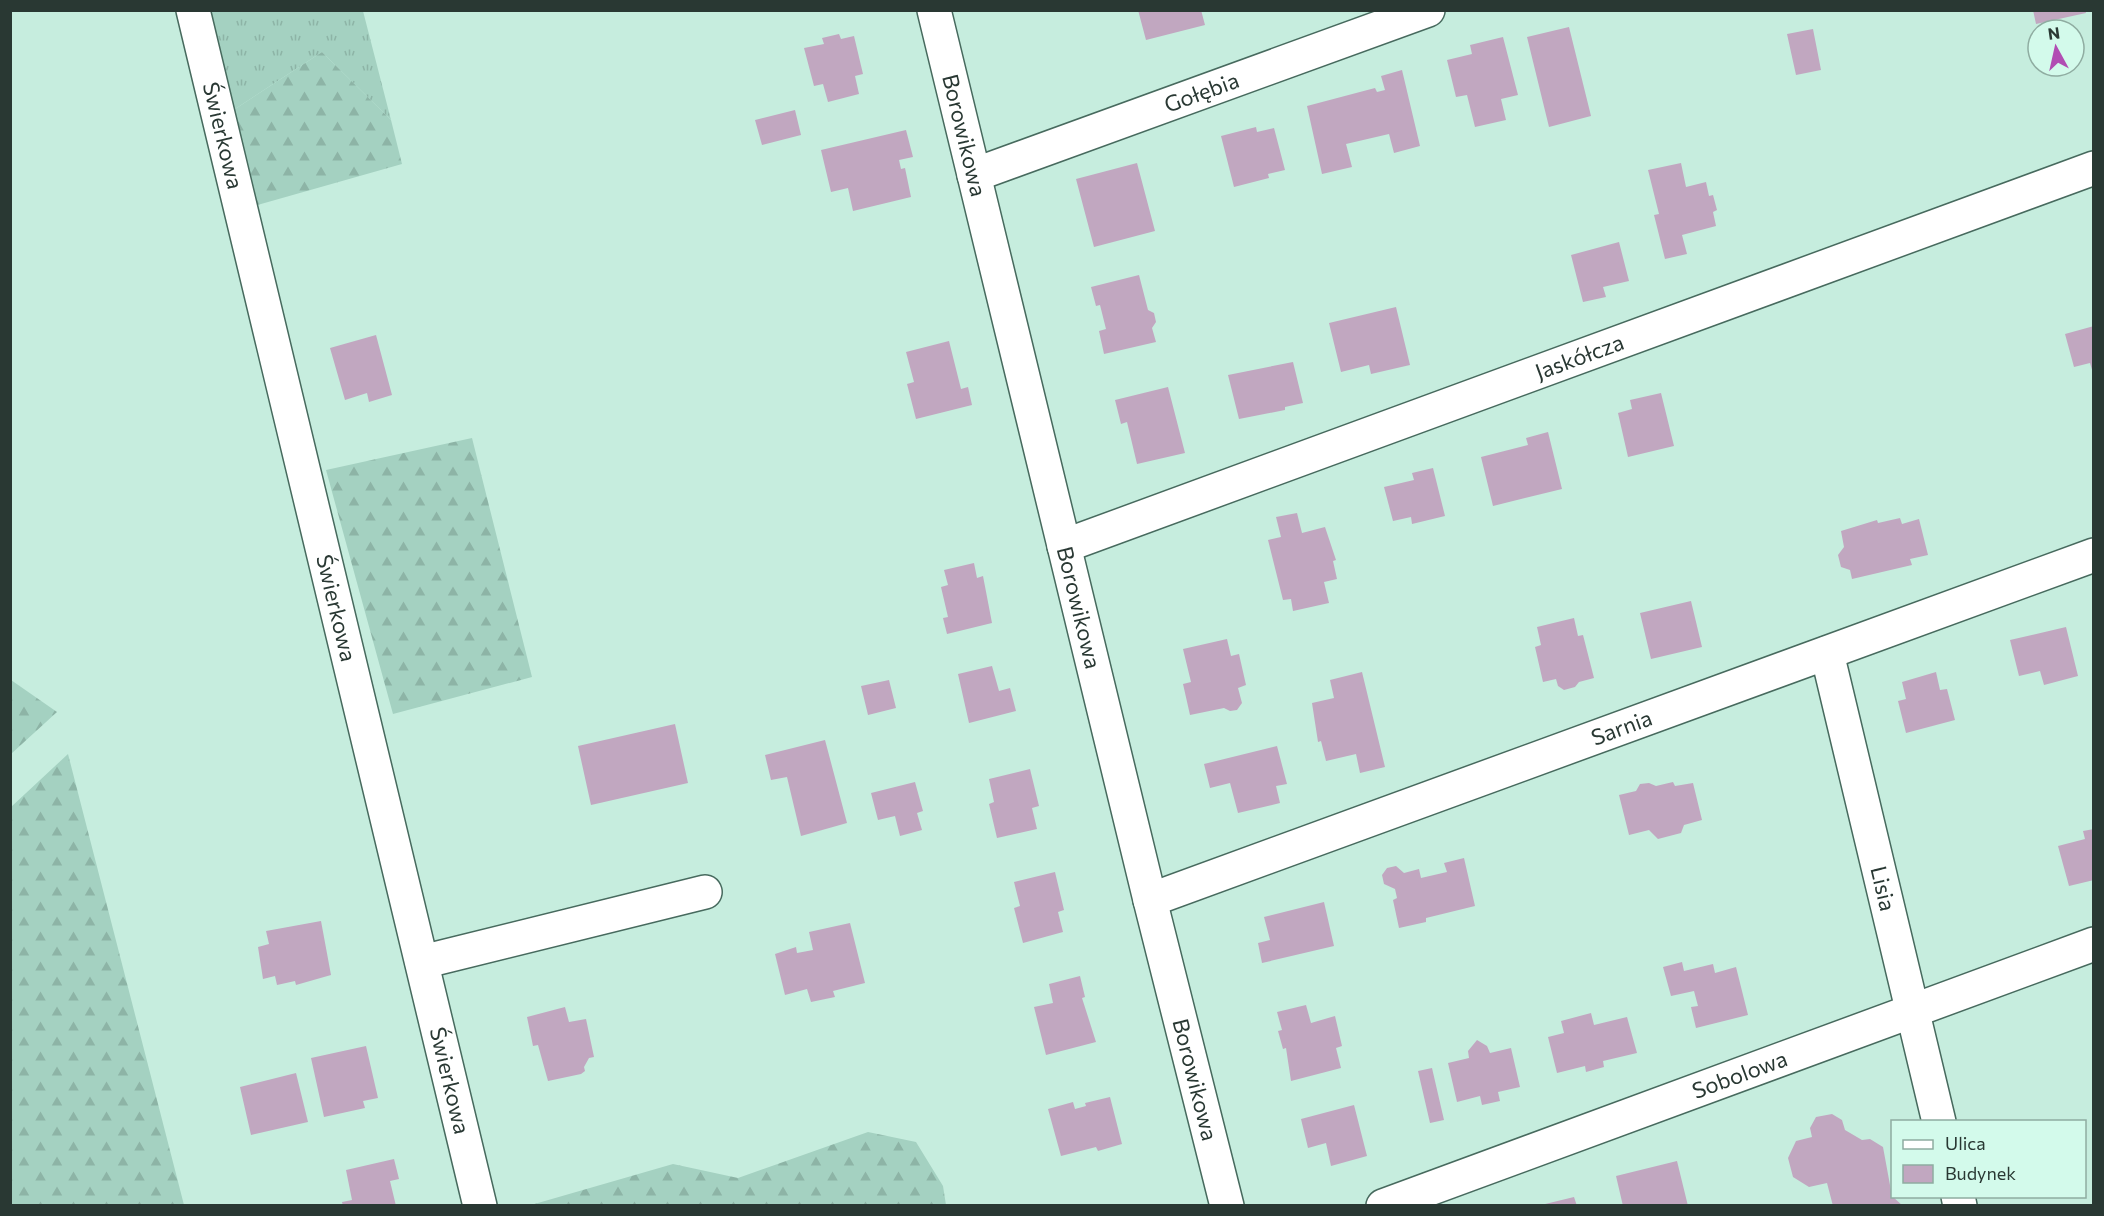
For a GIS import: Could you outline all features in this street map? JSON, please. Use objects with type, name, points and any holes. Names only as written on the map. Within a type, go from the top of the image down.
[{"type":"street","name":"Świerkowa","points":[[193,10],[480,1206]]},
{"type":"street","name":"Borowikowa","points":[[934,10],[1150,900],[1227,1206]]},
{"type":"street","name":"Gołębia","points":[[974,175],[1428,10]]},
{"type":"street","name":"Jaskółcza","points":[[1064,546],[2094,168]]},
{"type":"street","name":"Sarnia","points":[[1150,900],[2094,555]]},
{"type":"street","name":"Lisia","points":[[1827,653],[1938,1120]]},
{"type":"street","points":[[422,962],[705,891]]},
{"type":"street","name":"Sobolowa","points":[[1383,1206],[2094,944]]},
{"type":"green space","points":[[210,11],[363,11],[391,120],[322,52],[229,113]]},
{"type":"green space","points":[[322,52],[391,120],[402,164],[254,206],[229,113]]},
{"type":"green space","points":[[472,438],[532,677],[393,714],[326,470]]},
{"type":"green space","points":[[11,680],[57,712],[11,754]]},
{"type":"green space","points":[[68,754],[184,1205],[11,1205],[11,807]]},
{"type":"green space","points":[[868,1132],[916,1142],[943,1186],[946,1205],[531,1205],[673,1164],[738,1178]]},
{"type":"building","points":[[1138,10],[1201,10],[1205,25],[1146,40]]},
{"type":"building","points":[[2033,10],[2085,10],[2086,13],[2063,18],[2035,18]]},
{"type":"building","points":[[1569,27],[1591,116],[1549,127],[1527,37]]},
{"type":"building","points":[[1813,29],[1821,70],[1796,75],[1787,34]]},
{"type":"building","points":[[839,34],[841,39],[854,36],[863,74],[855,76],[859,94],[828,102],[823,84],[814,86],[804,48],[824,44],[822,38]]},
{"type":"building","points":[[1503,37],[1518,95],[1501,99],[1506,120],[1475,127],[1467,95],[1456,97],[1447,60],[1472,54],[1470,45]]},
{"type":"building","points":[[1402,70],[1420,146],[1394,153],[1389,134],[1346,144],[1352,167],[1322,174],[1307,106],[1375,88],[1377,92],[1385,90],[1381,76]]},
{"type":"building","points":[[795,110],[801,135],[762,145],[755,120]]},
{"type":"building","points":[[1256,127],[1257,132],[1274,128],[1285,170],[1268,174],[1269,178],[1234,187],[1221,136]]},
{"type":"building","points":[[906,130],[913,157],[899,160],[901,169],[905,168],[911,197],[853,211],[848,188],[831,192],[821,150]]},
{"type":"building","points":[[1137,163],[1155,231],[1094,247],[1076,179]]},
{"type":"building","points":[[1681,163],[1686,187],[1706,182],[1709,196],[1713,195],[1717,210],[1713,212],[1716,226],[1682,235],[1687,254],[1665,259],[1654,215],[1659,214],[1648,170]]},
{"type":"building","points":[[1619,242],[1629,281],[1603,287],[1606,297],[1583,302],[1571,255]]},
{"type":"building","points":[[1139,275],[1148,310],[1154,313],[1156,322],[1152,328],[1156,342],[1104,354],[1099,331],[1106,329],[1100,305],[1096,306],[1091,287]]},
{"type":"building","points":[[1396,307],[1410,365],[1371,374],[1369,365],[1341,372],[1329,323]]},
{"type":"building","points":[[2094,326],[2093,373],[2090,363],[2074,367],[2065,334]]},
{"type":"building","points":[[376,335],[392,395],[369,402],[367,393],[345,400],[330,348]]},
{"type":"building","points":[[949,341],[961,389],[968,387],[972,405],[916,419],[907,384],[914,382],[906,352]]},
{"type":"building","points":[[1293,362],[1303,403],[1285,407],[1285,410],[1239,419],[1228,375]]},
{"type":"building","points":[[1168,387],[1185,453],[1137,464],[1127,422],[1121,424],[1115,400]]},
{"type":"building","points":[[1661,393],[1674,446],[1628,457],[1618,413],[1632,409],[1630,400]]},
{"type":"building","points":[[1548,432],[1562,489],[1493,506],[1481,457],[1528,445],[1526,438]]},
{"type":"building","points":[[1433,468],[1445,516],[1412,524],[1411,517],[1393,521],[1384,487],[1414,480],[1412,473]]},
{"type":"building","points":[[1297,513],[1302,533],[1325,527],[1336,560],[1333,561],[1337,579],[1324,582],[1329,603],[1293,611],[1291,599],[1283,600],[1268,540],[1281,537],[1276,517]]},
{"type":"building","points":[[1900,518],[1902,524],[1919,519],[1928,555],[1910,559],[1912,565],[1852,579],[1850,570],[1841,567],[1838,555],[1844,547],[1841,531],[1877,520],[1878,523]]},
{"type":"building","points":[[974,563],[977,578],[983,576],[992,623],[947,634],[943,618],[948,617],[941,587],[948,585],[944,570]]},
{"type":"building","points":[[1691,601],[1702,647],[1651,659],[1640,613]]},
{"type":"building","points":[[1574,618],[1578,636],[1583,635],[1594,678],[1579,682],[1575,687],[1564,690],[1558,686],[1556,679],[1543,682],[1535,647],[1541,645],[1537,627]]},
{"type":"building","points":[[2066,627],[2078,676],[2044,685],[2040,671],[2019,676],[2010,640]]},
{"type":"building","points":[[1227,639],[1231,656],[1239,654],[1246,685],[1238,688],[1242,703],[1237,710],[1230,711],[1224,708],[1190,715],[1183,684],[1191,682],[1183,649]]},
{"type":"building","points":[[992,666],[999,691],[1010,688],[1016,711],[969,723],[958,674]]},
{"type":"building","points":[[1362,672],[1385,767],[1360,773],[1356,754],[1326,761],[1321,741],[1318,742],[1312,703],[1334,698],[1330,680]]},
{"type":"building","points":[[1936,672],[1940,690],[1947,689],[1955,720],[1906,733],[1898,701],[1906,699],[1902,682]]},
{"type":"building","points":[[889,680],[896,708],[868,715],[861,686]]},
{"type":"building","points":[[675,724],[688,783],[591,805],[578,746]]},
{"type":"building","points":[[825,740],[847,823],[801,836],[787,777],[771,780],[765,755]]},
{"type":"building","points":[[1277,746],[1287,784],[1276,786],[1280,803],[1238,813],[1230,783],[1210,788],[1204,764]]},
{"type":"building","points":[[1030,769],[1039,806],[1032,808],[1037,829],[997,838],[989,804],[994,802],[989,779]]},
{"type":"building","points":[[915,782],[923,811],[917,813],[922,830],[900,836],[895,816],[878,820],[871,793]]},
{"type":"building","points":[[1673,782],[1675,786],[1693,783],[1702,820],[1684,825],[1681,833],[1658,839],[1649,830],[1629,835],[1619,795],[1636,791],[1640,784],[1649,783],[1656,786]]},
{"type":"building","points":[[2094,829],[2094,880],[2069,886],[2058,846],[2085,839],[2083,831]]},
{"type":"building","points":[[1464,858],[1475,906],[1426,918],[1426,922],[1399,928],[1393,900],[1397,898],[1395,889],[1384,884],[1382,875],[1387,868],[1396,866],[1404,873],[1419,869],[1421,878],[1447,872],[1444,863]]},
{"type":"building","points":[[1055,872],[1064,910],[1058,912],[1063,932],[1023,943],[1014,908],[1020,906],[1014,882]]},
{"type":"building","points":[[1324,902],[1334,946],[1262,963],[1258,943],[1270,940],[1264,917]]},
{"type":"building","points":[[321,921],[331,975],[296,985],[295,981],[277,985],[275,976],[263,979],[258,947],[269,944],[266,931]]},
{"type":"building","points":[[850,923],[865,983],[833,991],[835,997],[811,1002],[807,989],[785,995],[775,954],[796,947],[797,953],[813,950],[809,932]]},
{"type":"building","points":[[1682,962],[1684,971],[1713,964],[1715,973],[1736,967],[1748,1015],[1696,1028],[1691,1007],[1698,1006],[1694,991],[1671,996],[1663,967]]},
{"type":"building","points":[[1080,976],[1085,997],[1082,998],[1096,1042],[1046,1055],[1034,1007],[1053,1003],[1049,984]]},
{"type":"building","points":[[1306,1005],[1311,1023],[1335,1016],[1342,1046],[1336,1048],[1341,1068],[1291,1081],[1286,1048],[1283,1049],[1278,1031],[1282,1030],[1277,1012]]},
{"type":"building","points":[[565,1007],[569,1022],[586,1019],[594,1057],[589,1058],[584,1067],[585,1071],[581,1074],[548,1081],[538,1045],[533,1046],[527,1017]]},
{"type":"building","points":[[1591,1013],[1594,1025],[1627,1017],[1637,1053],[1603,1061],[1604,1067],[1586,1072],[1585,1066],[1557,1073],[1548,1037],[1564,1033],[1561,1021]]},
{"type":"building","points":[[1477,1040],[1487,1046],[1490,1053],[1511,1048],[1520,1087],[1498,1092],[1500,1101],[1482,1105],[1480,1096],[1457,1102],[1448,1063],[1469,1058],[1468,1051]]},
{"type":"building","points":[[366,1046],[378,1098],[363,1101],[365,1108],[324,1117],[311,1058]]},
{"type":"building","points":[[1432,1068],[1444,1120],[1430,1123],[1418,1071]]},
{"type":"building","points":[[296,1073],[308,1122],[251,1135],[240,1087]]},
{"type":"building","points":[[1110,1097],[1122,1144],[1098,1151],[1096,1147],[1061,1156],[1048,1109],[1073,1102],[1075,1109],[1086,1106],[1085,1103]]},
{"type":"building","points":[[1354,1105],[1367,1156],[1331,1166],[1326,1143],[1308,1148],[1301,1119]]},
{"type":"building","points":[[1832,1114],[1842,1120],[1845,1130],[1862,1140],[1870,1139],[1883,1147],[1891,1198],[1903,1206],[1833,1206],[1827,1183],[1809,1187],[1793,1177],[1788,1158],[1796,1141],[1812,1137],[1810,1128],[1816,1117]]},
{"type":"building","points":[[394,1159],[399,1179],[390,1181],[396,1206],[343,1206],[342,1202],[352,1200],[346,1170]]},
{"type":"building","points":[[1677,1161],[1688,1206],[1623,1206],[1616,1176]]},
{"type":"building","points":[[1574,1197],[1577,1206],[1541,1206],[1541,1205]]}]
